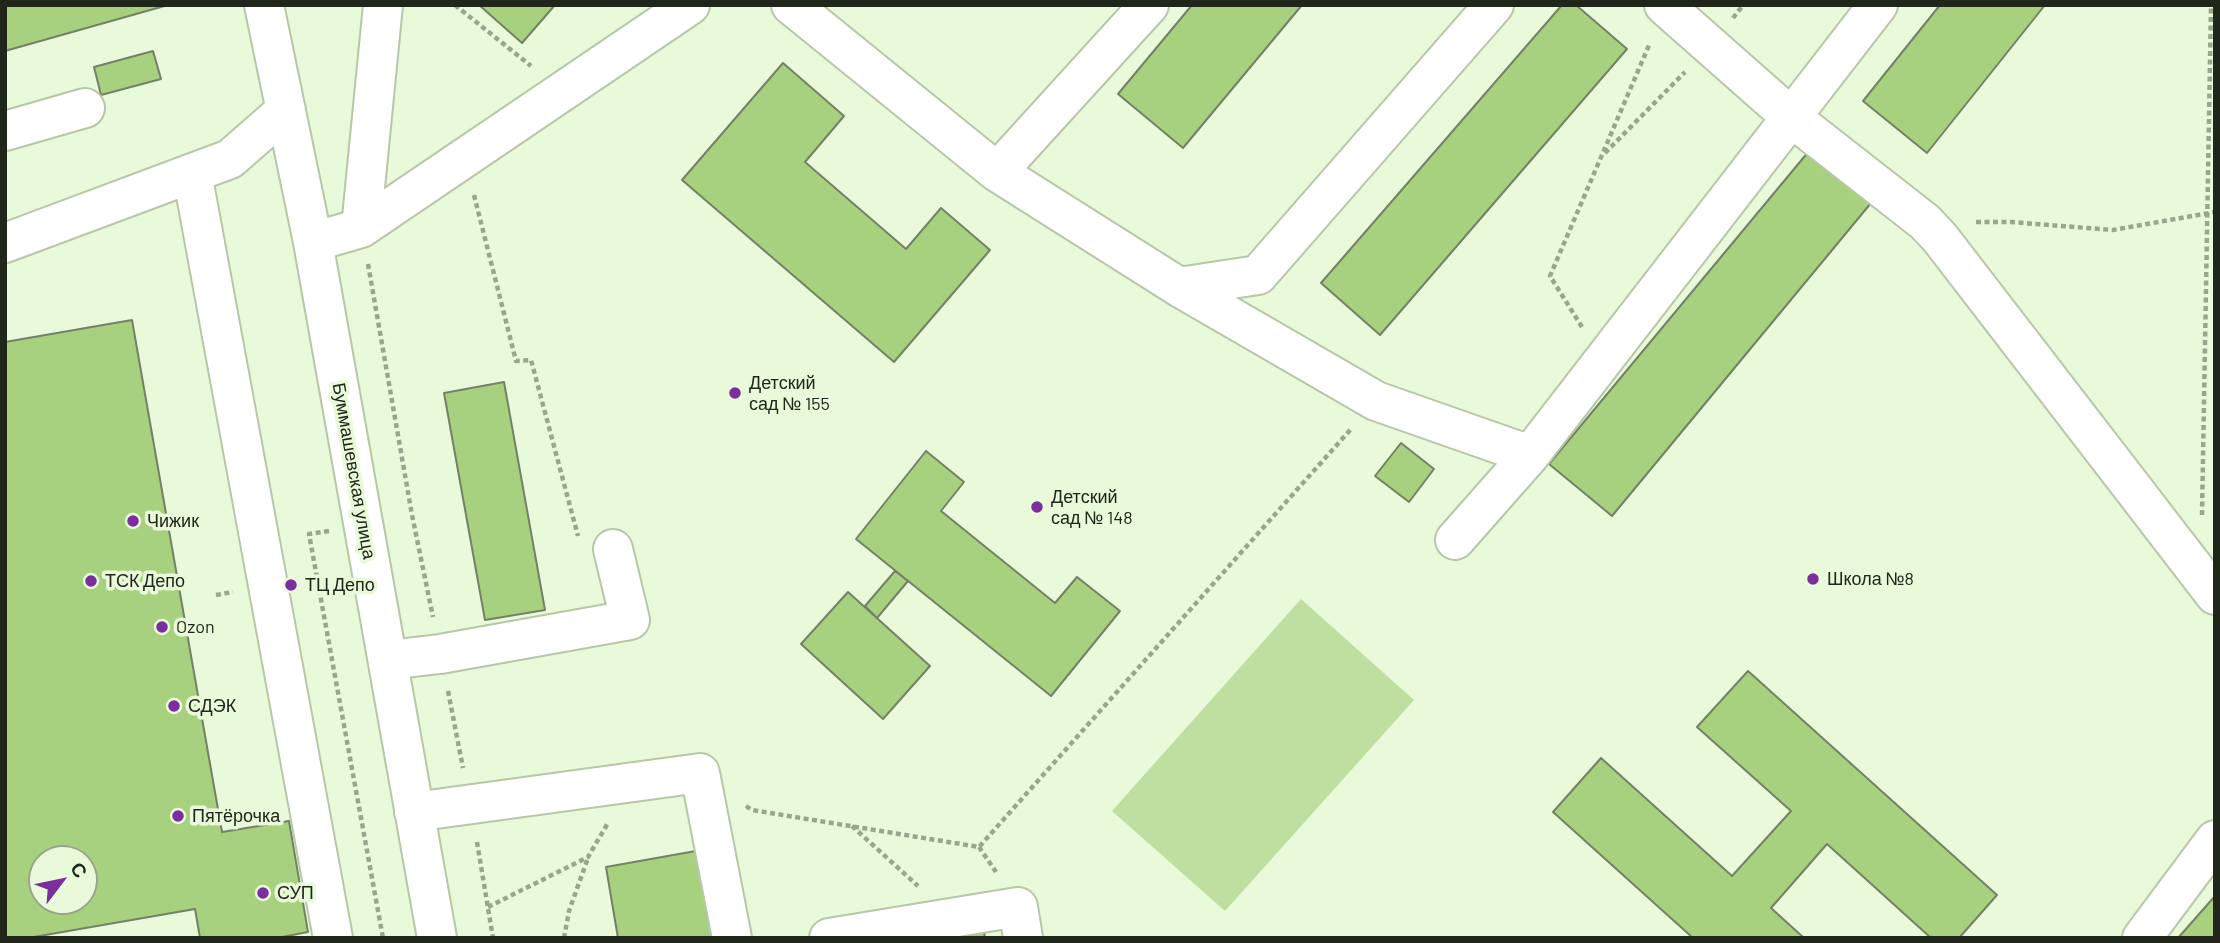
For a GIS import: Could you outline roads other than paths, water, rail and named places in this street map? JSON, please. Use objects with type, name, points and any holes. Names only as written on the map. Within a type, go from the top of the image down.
[{"type":"street","name":"Буммашевская улица","points":[[264,5],[313,242],[437,938]]},
{"type":"street","points":[[361,228],[383,5]]},
{"type":"street","points":[[313,242],[361,228],[690,5]]},
{"type":"street","points":[[791,5],[997,172],[1179,287],[1376,401],[1530,455]]},
{"type":"street","points":[[997,172],[1149,5]]},
{"type":"street","points":[[1179,287],[1258,275],[1494,5]]},
{"type":"street","points":[[1665,6],[1792,118],[1925,222],[1949,249],[2208,587]]},
{"type":"street","points":[[1455,540],[1530,455],[1792,118],[1871,8]]},
{"type":"street","points":[[5,131],[85,108]]},
{"type":"street","points":[[5,243],[230,159],[286,110]]},
{"type":"street","points":[[192,173],[333,938]]},
{"type":"street","points":[[388,660],[440,654],[630,620],[613,549]]},
{"type":"street","points":[[414,812],[700,773],[732,938]]},
{"type":"street","points":[[2142,938],[2215,840]]},
{"type":"street","points":[[830,938],[1018,907],[1023,938]]},
{"type":"place","name":"Детский сад № 155","points":[[735,393]]},
{"type":"place","name":"Детский сад № 148","points":[[1037,507]]},
{"type":"place","name":"Чижик","points":[[133,521]]},
{"type":"place","name":"Школа №8","points":[[1813,579]]},
{"type":"place","name":"ТСК Депо","points":[[91,581]]},
{"type":"place","name":"ТЦ Депо","points":[[291,585]]},
{"type":"place","name":"Ozon","points":[[162,627]]},
{"type":"place","name":"СДЭК","points":[[174,706]]},
{"type":"place","name":"Пятёрочка","points":[[178,816]]},
{"type":"place","name":"СУП","points":[[263,893]]}]
